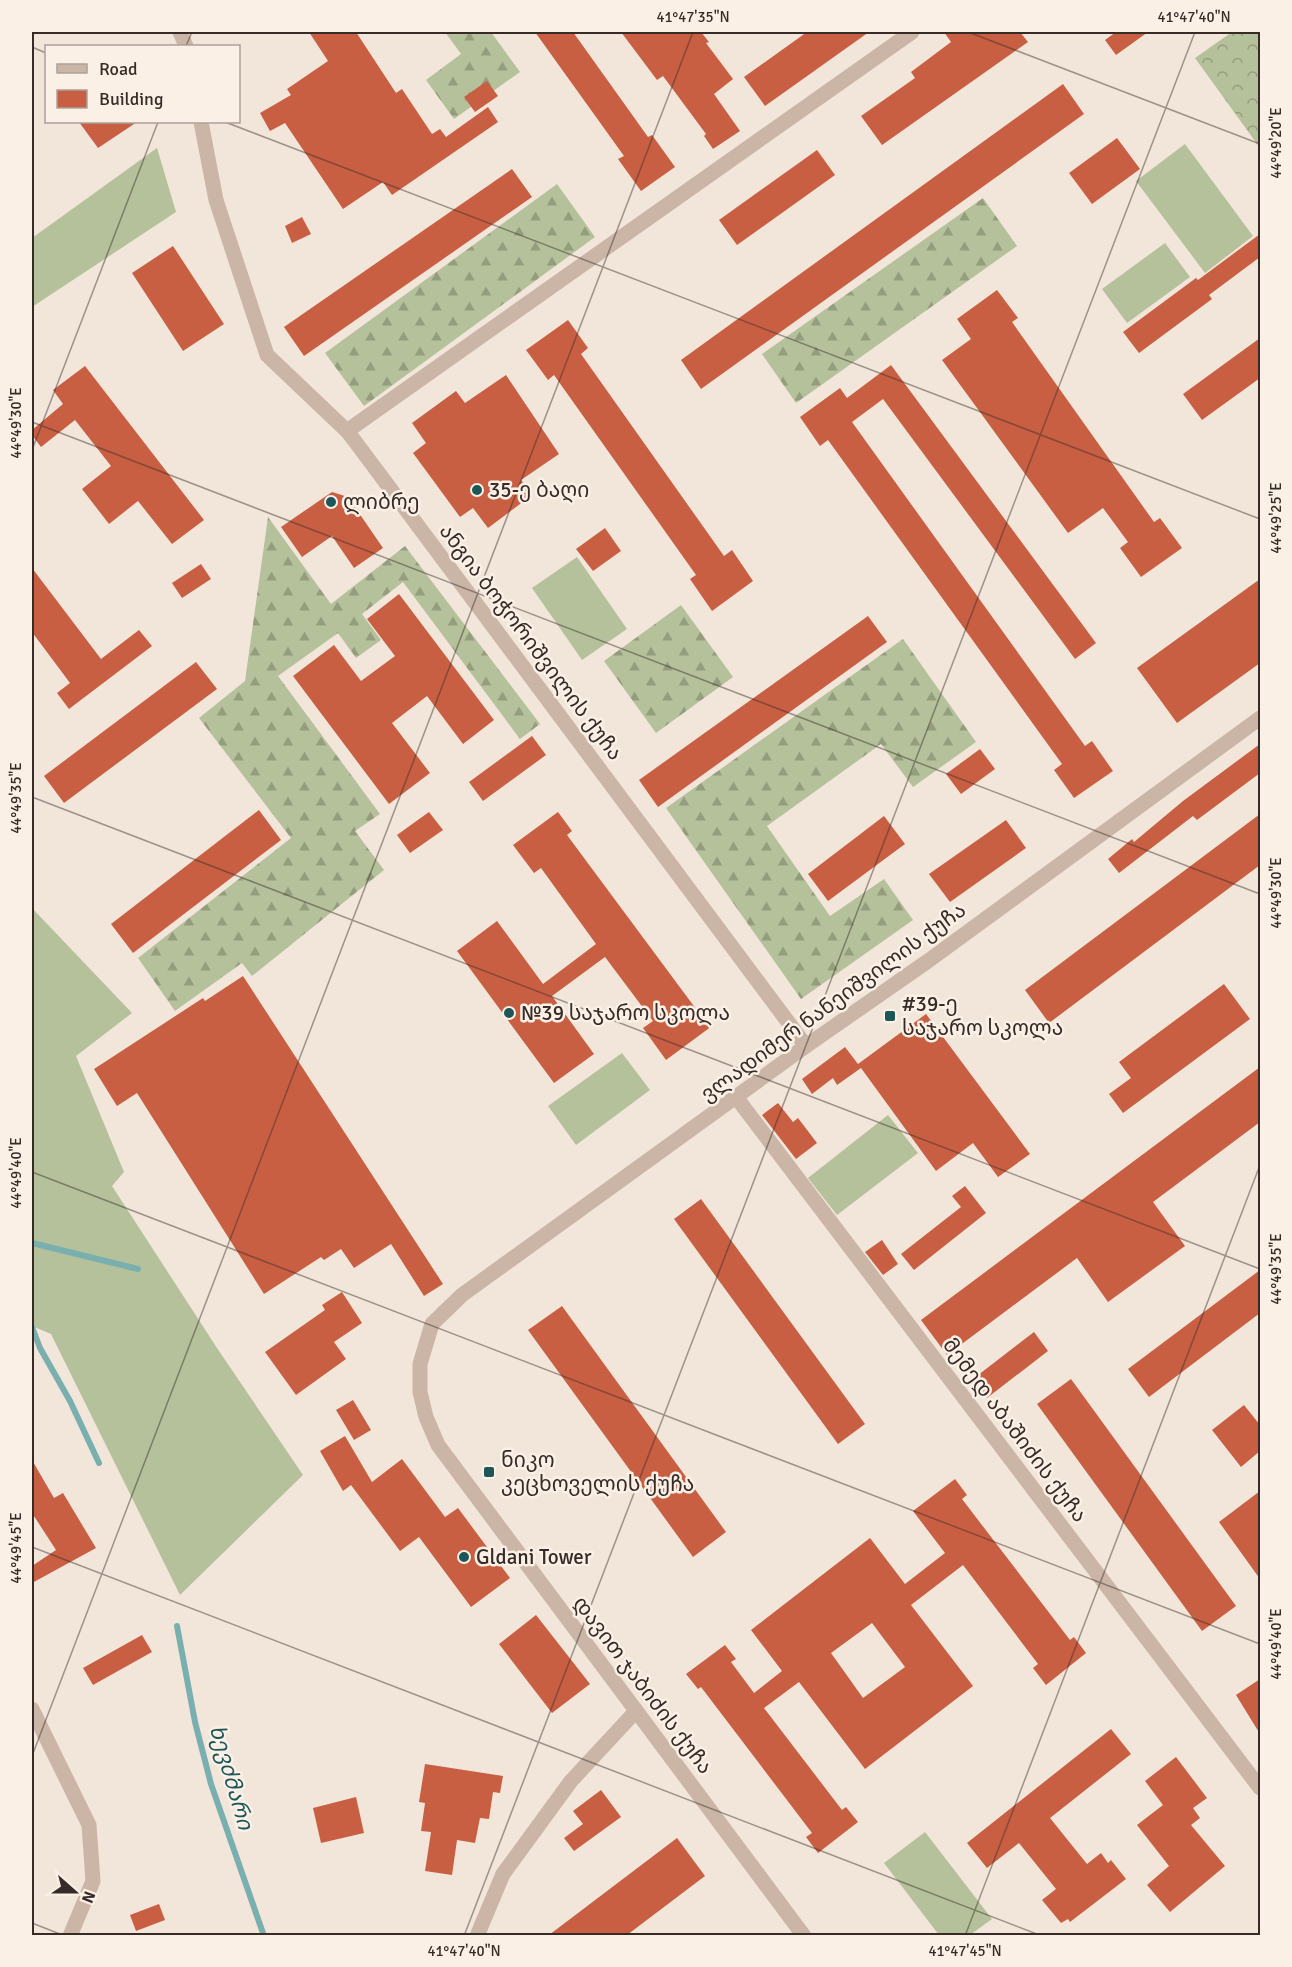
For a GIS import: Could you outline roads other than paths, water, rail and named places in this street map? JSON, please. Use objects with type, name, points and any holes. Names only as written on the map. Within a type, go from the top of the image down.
[{"type":"street","points":[[347,431],[912,32]]},
{"type":"street","name":"ანგია ბოჭორიშვილის ქუჩა","points":[[201,123],[216,200],[267,354],[347,431],[806,1046]]},
{"type":"street","name":"ვლადიმერ ნანეიშვილის ქუჩა","points":[[432,1324],[462,1295],[806,1046],[928,961],[1260,718]]},
{"type":"street","name":"მემედ აბაშიძის ქუჩა","points":[[736,1097],[1260,1788]]},
{"type":"street","name":"დავით ჯაბიძის ქუჩა","points":[[432,1324],[420,1364],[420,1392],[426,1417],[438,1445],[804,1935]]},
{"type":"street","points":[[32,1709],[89,1825],[93,1881],[70,1935]]},
{"type":"street","points":[[477,1935],[503,1874],[571,1781],[636,1712]]},
{"type":"waterway","points":[[32,1243],[138,1269]]},
{"type":"waterway","name":"ხევძმარი","points":[[32,1327],[40,1348],[70,1401],[99,1463]]},
{"type":"waterway","name":"ხევძმარი","points":[[177,1626],[195,1722],[211,1784],[264,1936]]},
{"type":"place","name":"35-ე ბაღი","points":[[477,490]]},
{"type":"place","name":"ლიბრე","points":[[331,502]]},
{"type":"place","name":"№39 საჯარო სკოლა","points":[[509,1013]]},
{"type":"place","name":"#39-ე საჯარო სკოლა","points":[[890,1016]]},
{"type":"place","name":"ნიკო კეცხოველის ქუჩა","points":[[489,1472]]},
{"type":"place","name":"Gldani Tower","points":[[464,1557]]}]
